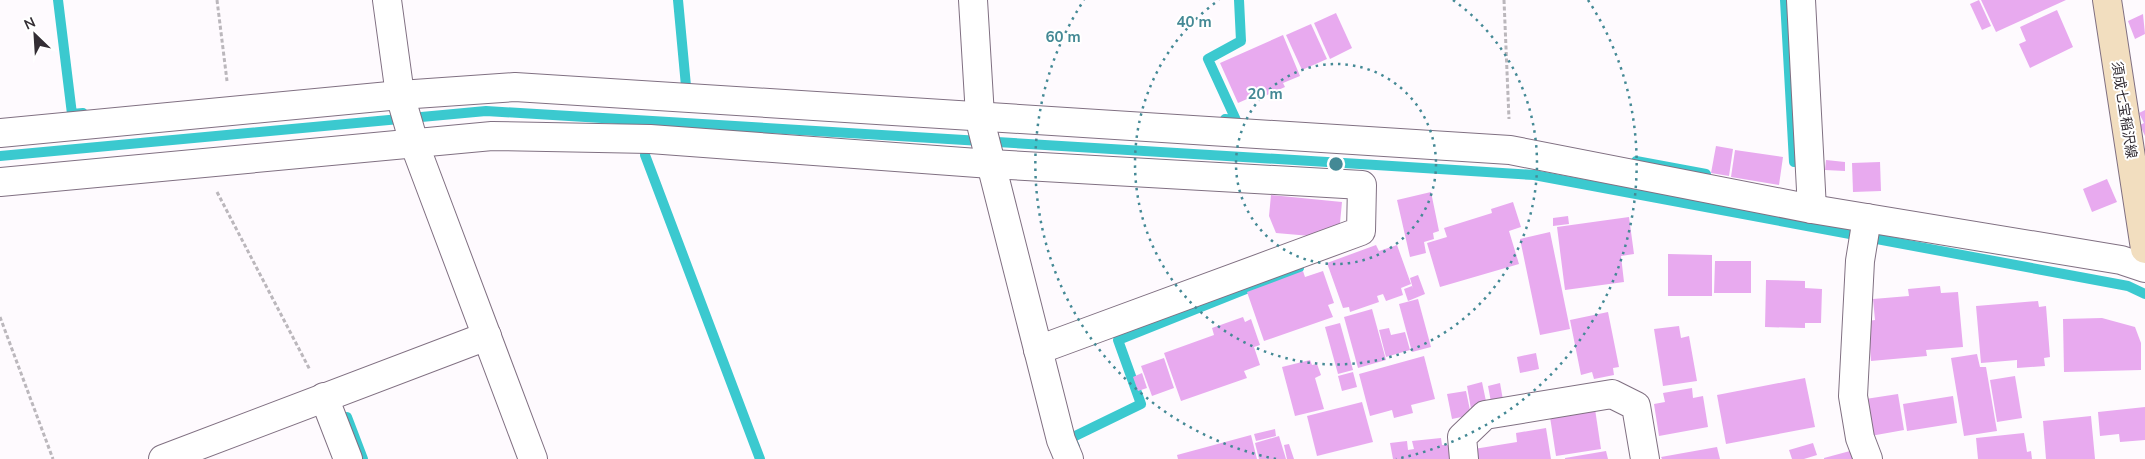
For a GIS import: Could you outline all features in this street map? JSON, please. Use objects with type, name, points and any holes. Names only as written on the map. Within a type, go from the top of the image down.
[{"type":"main road","name":"須成七宝稲沢線","points":[[2107,0],[2145,249]]},
{"type":"street","points":[[387,0],[402,100],[413,139],[533,459]]},
{"type":"street","points":[[973,0],[981,122],[1061,440],[1069,459]]},
{"type":"street","points":[[1801,0],[1812,209]]},
{"type":"street","points":[[0,133],[231,111],[402,100],[515,87],[981,122],[1510,150],[1812,209],[1866,226],[2121,260],[2145,268]]},
{"type":"street","points":[[0,182],[202,163],[413,139],[492,136],[650,139],[1362,186],[1361,231],[1038,350]]},
{"type":"street","points":[[1866,226],[1860,262],[1853,396],[1860,438],[1868,459]]},
{"type":"street","points":[[163,459],[487,336]]},
{"type":"street","points":[[1464,459],[1462,437],[1485,415],[1612,394],[1636,406],[1645,459]]},
{"type":"street","points":[[324,397],[348,459]]},
{"type":"path","points":[[217,0],[231,111]]},
{"type":"path","points":[[1504,0],[1510,150]]},
{"type":"path","points":[[202,163],[324,397]]},
{"type":"path","points":[[0,317],[54,459]]},
{"type":"building","points":[[1979,0],[1991,26],[1982,30],[1970,4]]},
{"type":"building","points":[[1981,0],[2066,0],[1996,32]]},
{"type":"building","points":[[2057,10],[2073,47],[2030,68],[2019,44],[2026,41],[2020,27]]},
{"type":"building","points":[[1336,13],[1352,48],[1330,59],[1314,23]]},
{"type":"building","points":[[2143,14],[2145,34],[2135,39],[2128,21]]},
{"type":"building","points":[[1311,24],[1327,59],[1302,70],[1286,35]]},
{"type":"building","points":[[1283,35],[1300,76],[1283,83],[1285,87],[1265,96],[1263,92],[1238,103],[1220,63]]},
{"type":"building","points":[[2145,110],[2145,136],[2140,125],[2144,123],[2139,113]]},
{"type":"building","points":[[1716,146],[1733,149],[1729,176],[1711,173]]},
{"type":"building","points":[[1735,150],[1783,157],[1779,185],[1731,177]]},
{"type":"building","points":[[1826,160],[1845,162],[1845,171],[1825,170]]},
{"type":"building","points":[[1880,162],[1881,191],[1853,192],[1852,163]]},
{"type":"building","points":[[2107,179],[2117,202],[2092,212],[2083,189]]},
{"type":"building","points":[[1431,192],[1439,231],[1433,233],[1434,239],[1424,242],[1426,253],[1410,257],[1397,200]]},
{"type":"building","points":[[1271,195],[1342,202],[1340,223],[1322,237],[1276,233],[1269,216]]},
{"type":"building","points":[[1513,202],[1521,227],[1509,231],[1519,264],[1440,287],[1427,243],[1447,237],[1444,228],[1492,213],[1491,209]]},
{"type":"building","points":[[1568,216],[1569,224],[1553,226],[1553,218]]},
{"type":"building","points":[[1629,217],[1634,254],[1621,256],[1624,282],[1565,290],[1557,227]]},
{"type":"building","points":[[1550,232],[1570,329],[1540,335],[1520,239]]},
{"type":"building","points":[[1376,245],[1379,251],[1397,245],[1411,284],[1401,288],[1403,295],[1386,301],[1383,294],[1377,296],[1379,302],[1350,312],[1349,307],[1343,308],[1327,263]]},
{"type":"building","points":[[1668,254],[1712,255],[1712,296],[1668,296]]},
{"type":"building","points":[[1715,261],[1751,261],[1751,293],[1714,293]]},
{"type":"building","points":[[1303,271],[1305,277],[1323,271],[1334,303],[1328,305],[1333,317],[1264,341],[1247,292]]},
{"type":"building","points":[[1418,275],[1425,294],[1408,301],[1404,289],[1412,286],[1413,289],[1410,278]]},
{"type":"building","points":[[1766,280],[1805,281],[1805,288],[1822,289],[1821,323],[1805,323],[1805,328],[1765,327]]},
{"type":"building","points":[[1940,286],[1941,293],[1958,292],[1963,347],[1926,350],[1927,356],[1871,361],[1868,321],[1875,320],[1873,299],[1909,296],[1908,289]]},
{"type":"building","points":[[1418,299],[1431,347],[1412,352],[1399,304]]},
{"type":"building","points":[[2038,301],[2039,307],[2046,306],[2050,357],[2044,358],[2045,366],[2017,368],[2017,360],[1981,363],[1976,306]]},
{"type":"building","points":[[1372,309],[1386,360],[1358,368],[1344,317]]},
{"type":"building","points":[[1608,312],[1619,367],[1613,368],[1614,375],[1594,379],[1592,372],[1581,375],[1570,320]]},
{"type":"building","points":[[1243,317],[1245,322],[1251,319],[1260,345],[1254,347],[1260,365],[1244,371],[1247,378],[1181,401],[1164,353],[1214,335],[1212,328]]},
{"type":"building","points":[[2102,318],[2135,327],[2141,343],[2141,370],[2064,372],[2063,319]]},
{"type":"building","points":[[1340,323],[1353,370],[1338,374],[1325,327]]},
{"type":"building","points":[[1679,326],[1681,338],[1689,336],[1697,381],[1663,386],[1654,329]]},
{"type":"building","points":[[1389,328],[1391,335],[1405,332],[1410,350],[1386,357],[1379,330]]},
{"type":"building","points":[[1536,353],[1539,369],[1520,373],[1517,357]]},
{"type":"building","points":[[1977,354],[1980,367],[1986,367],[1997,431],[1964,436],[1951,358]]},
{"type":"building","points":[[1424,356],[1435,399],[1411,405],[1413,413],[1394,418],[1392,410],[1370,416],[1359,374]]},
{"type":"building","points":[[1164,358],[1174,388],[1152,396],[1141,366]]},
{"type":"building","points":[[1310,360],[1312,365],[1317,364],[1321,375],[1315,378],[1324,409],[1295,416],[1282,367]]},
{"type":"building","points":[[1353,372],[1357,387],[1342,391],[1338,376]]},
{"type":"building","points":[[1142,373],[1147,388],[1138,391],[1133,377]]},
{"type":"building","points":[[2015,376],[2022,418],[1997,422],[1990,380]]},
{"type":"building","points":[[1805,378],[1815,427],[1726,444],[1717,395]]},
{"type":"building","points":[[1482,382],[1487,406],[1471,409],[1467,386]]},
{"type":"building","points":[[1500,383],[1503,400],[1491,402],[1488,386]]},
{"type":"building","points":[[1692,388],[1693,398],[1703,396],[1708,427],[1659,436],[1654,404],[1665,402],[1663,393]]},
{"type":"building","points":[[1466,391],[1471,415],[1452,419],[1447,394]]},
{"type":"building","points":[[1898,394],[1904,430],[1865,437],[1859,400]]},
{"type":"building","points":[[1953,396],[1957,423],[1907,431],[1903,404]]},
{"type":"building","points":[[1362,402],[1373,442],[1317,456],[1307,416]]},
{"type":"building","points":[[2145,407],[2145,440],[2120,442],[2119,434],[2100,436],[2098,412]]},
{"type":"building","points":[[1595,409],[1601,449],[1556,456],[1550,417]]},
{"type":"building","points":[[2091,416],[2095,459],[2046,459],[2043,421]]},
{"type":"building","points":[[1546,428],[1551,459],[1470,459],[1468,450],[1517,442],[1516,433]]},
{"type":"building","points":[[1275,429],[1276,436],[1256,441],[1254,434]]},
{"type":"building","points":[[2024,433],[2027,452],[2031,451],[2032,459],[1978,459],[1976,438]]},
{"type":"building","points":[[1251,435],[1257,459],[1178,459],[1177,455]]},
{"type":"building","points":[[1279,436],[1286,459],[1259,459],[1255,443]]},
{"type":"building","points":[[1441,438],[1442,445],[1448,445],[1450,459],[1393,459],[1390,443],[1407,441],[1408,450],[1414,449],[1412,441]]},
{"type":"building","points":[[1813,443],[1817,455],[1804,459],[1792,459],[1789,450]]},
{"type":"building","points":[[1289,444],[1294,459],[1287,459],[1284,445]]},
{"type":"building","points":[[1717,447],[1720,459],[1662,459],[1661,457]]},
{"type":"building","points":[[1606,451],[1608,459],[1565,459],[1565,458]]},
{"type":"building","points":[[1850,451],[1853,459],[1824,459],[1824,458]]},
{"type":"waterway","points":[[58,0],[72,114],[83,113]]},
{"type":"waterway","points":[[678,0],[686,86]]},
{"type":"waterway","points":[[1225,119],[1236,120],[1208,59],[1241,41],[1239,0]]},
{"type":"waterway","points":[[1785,0],[1794,162]]},
{"type":"waterway","points":[[0,156],[486,111],[1534,175],[2128,286],[2145,294]]},
{"type":"waterway","points":[[645,155],[760,459]]},
{"type":"waterway","points":[[1636,161],[1706,174]]},
{"type":"waterway","points":[[1075,447],[1071,438],[1141,404],[1118,340],[1299,268]]},
{"type":"waterway","points":[[347,417],[363,459]]}]
